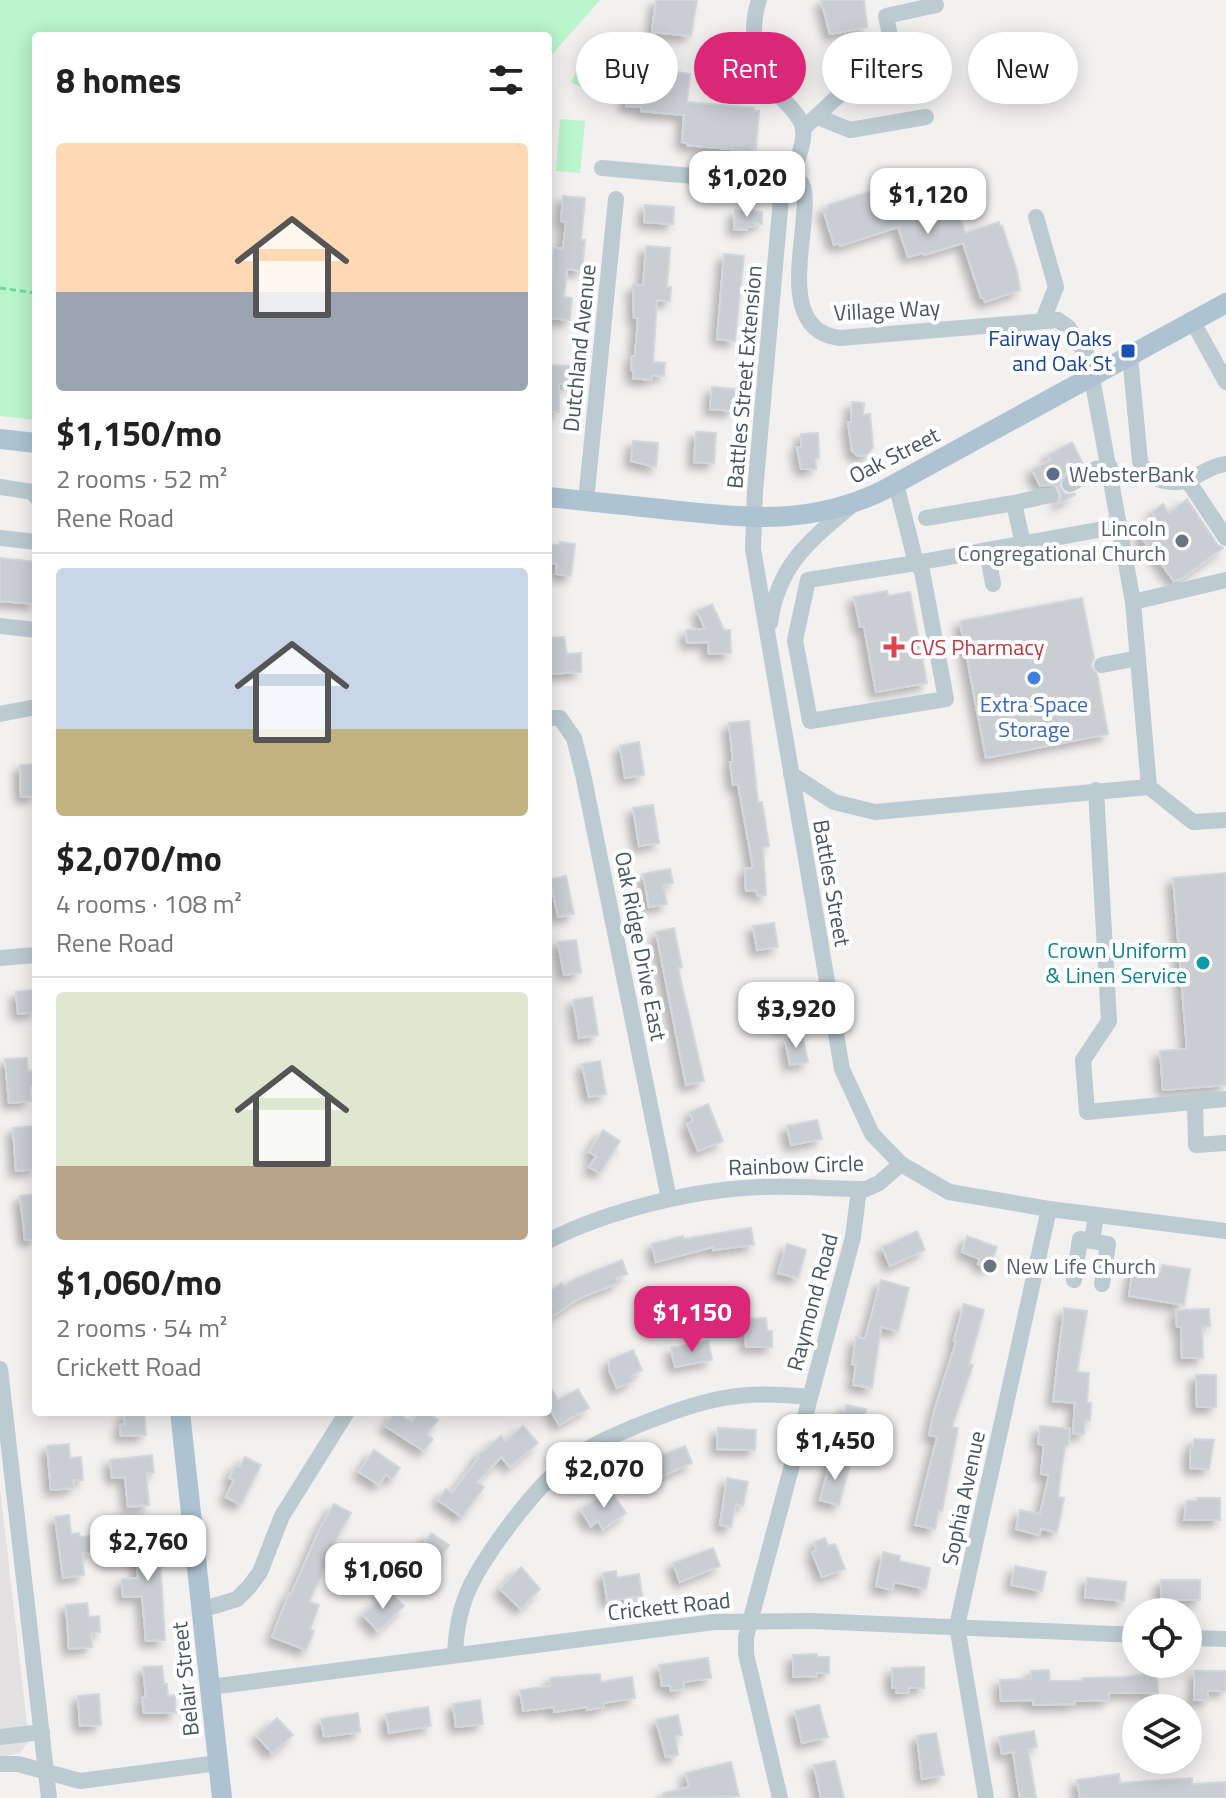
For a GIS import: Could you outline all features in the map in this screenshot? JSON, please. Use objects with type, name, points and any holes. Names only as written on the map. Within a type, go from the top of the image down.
[{"type":"main road","name":"Oak Street","points":[[552,497],[753,518],[798,516],[857,501],[896,484],[1226,303]]},
{"type":"main road","points":[[0,439],[32,443]]},
{"type":"main road","name":"Belair Street","points":[[180,1416],[222,1798]]},
{"type":"street","points":[[759,0],[754,30],[759,62],[771,86],[804,128],[836,98],[891,57],[893,50],[886,16],[936,5]]},
{"type":"street","points":[[818,117],[850,130],[926,117]]},
{"type":"street","name":"Village Way","points":[[804,128],[789,180],[803,186],[805,204],[800,303],[817,332],[840,338],[1043,320]]},
{"type":"street","points":[[602,168],[789,180]]},
{"type":"street","name":"Battles Street Extension","points":[[753,518],[779,240],[789,180]]},
{"type":"street","name":"Dutchland Avenue","points":[[586,501],[616,199]]},
{"type":"street","points":[[1036,217],[1056,287],[1043,320],[1058,320],[1068,327],[1095,376],[1133,602],[1149,787]]},
{"type":"street","points":[[1193,322],[1226,382]]},
{"type":"street","points":[[1130,356],[1146,473],[1169,482],[1188,481],[1226,464]]},
{"type":"street","points":[[1070,484],[1096,469],[1110,467]]},
{"type":"street","points":[[1188,481],[1226,538]]},
{"type":"street","points":[[896,484],[916,563],[922,571],[946,699],[810,721],[795,640],[808,580],[916,563],[1120,526]]},
{"type":"street","points":[[0,487],[32,492]]},
{"type":"street","points":[[926,518],[1050,495]]},
{"type":"street","name":"Battles Street","points":[[769,641],[775,595],[792,561],[815,536],[857,501]]},
{"type":"street","points":[[1014,503],[1023,544]]},
{"type":"street","name":"Battles Street","points":[[753,518],[754,559],[842,1069],[872,1134],[901,1164],[949,1192],[1049,1209],[1226,1231]]},
{"type":"street","points":[[0,538],[32,542]]},
{"type":"street","points":[[987,550],[993,584]]},
{"type":"street","points":[[1133,602],[1226,580]]},
{"type":"street","points":[[0,626],[32,630]]},
{"type":"street","points":[[1102,665],[1138,658]]},
{"type":"street","points":[[0,714],[32,708]]},
{"type":"street","name":"Oak Ridge Drive East","points":[[552,718],[560,718],[574,738],[583,774],[669,1199]]},
{"type":"street","points":[[791,774],[834,802],[875,812],[1149,787],[1193,822],[1226,820]]},
{"type":"street","points":[[1096,790],[1109,1021],[1083,1060],[1087,1112],[1226,1099]]},
{"type":"street","points":[[0,958],[32,955]]},
{"type":"street","points":[[1195,1101],[1196,1145],[1226,1143]]},
{"type":"street","name":"Rainbow Circle","points":[[552,1239],[570,1230],[669,1199],[715,1190],[768,1187],[859,1189],[879,1183],[901,1164]]},
{"type":"street","name":"Raymond Road","points":[[780,1798],[746,1654],[750,1621],[853,1237],[859,1189]]},
{"type":"street","name":"Sophia Avenue","points":[[986,1798],[957,1626],[1049,1209]]},
{"type":"street","points":[[1092,1241],[1096,1215]]},
{"type":"street","points":[[1074,1280],[1080,1239],[1108,1244],[1102,1284]]},
{"type":"street","points":[[0,1369],[49,1798]]},
{"type":"street","points":[[455,1654],[459,1611],[485,1558],[512,1520],[564,1465],[606,1439],[690,1404],[723,1397],[774,1393],[810,1397]]},
{"type":"street","points":[[201,1610],[237,1599],[249,1587],[260,1572],[282,1516],[344,1416]]},
{"type":"street","name":"Crickett Road","points":[[210,1687],[662,1628],[750,1621],[1122,1634]]},
{"type":"street","points":[[1202,1638],[1226,1639]]},
{"type":"street","points":[[0,1737],[42,1732]]},
{"type":"street","points":[[0,1764],[18,1764],[80,1781],[218,1763]]},
{"type":"path","points":[[0,288],[32,292]]},
{"type":"shaded area","points":[[0,1487],[29,1741],[20,1753],[0,1757]]},
{"type":"green space","points":[[0,0],[600,0],[552,54],[552,32],[32,32],[32,420],[0,416]]},
{"type":"green space","points":[[560,119],[585,121],[580,173],[556,171]]},
{"type":"building","points":[[656,0],[697,0],[691,36],[678,35],[678,32],[652,32]]},
{"type":"building","points":[[821,0],[864,0],[867,27],[829,32]]},
{"type":"building","points":[[678,72],[690,74],[687,102],[759,111],[756,148],[750,148],[750,151],[687,145],[682,142],[684,115],[641,111],[641,107],[626,106],[678,104]]},
{"type":"building","points":[[887,186],[888,189],[892,187],[902,217],[956,203],[965,233],[999,222],[1017,271],[1020,290],[985,302],[963,243],[908,257],[898,227],[840,246],[839,243],[834,245],[823,209]]},
{"type":"building","points":[[563,196],[585,198],[582,271],[567,269],[564,297],[572,298],[570,320],[552,318],[554,248],[563,249],[566,222],[561,221]]},
{"type":"building","points":[[645,205],[674,207],[673,224],[644,222]]},
{"type":"building","points":[[735,210],[762,212],[762,224],[755,223],[747,230],[734,229]]},
{"type":"building","points":[[646,246],[670,248],[667,287],[671,287],[670,301],[657,300],[653,362],[665,363],[664,376],[652,375],[651,380],[633,378],[634,371],[631,370],[638,318],[634,318],[633,285],[643,285]]},
{"type":"building","points":[[724,254],[744,256],[735,341],[717,339]]},
{"type":"building","points":[[552,365],[570,366],[570,384],[559,384],[559,412],[552,412]]},
{"type":"building","points":[[712,387],[735,389],[733,411],[710,409]]},
{"type":"building","points":[[852,402],[864,403],[863,415],[870,414],[873,447],[868,454],[858,456],[852,451],[848,422],[851,422]]},
{"type":"building","points":[[696,432],[716,433],[714,463],[694,462]]},
{"type":"building","points":[[818,433],[816,469],[801,469],[797,447],[801,447],[801,434]]},
{"type":"building","points":[[633,441],[658,443],[656,467],[631,461]]},
{"type":"building","name":"WebsterBank","points":[[1072,442],[1083,464],[1064,475],[1059,485],[1065,494],[1076,494],[1056,505],[1061,498],[1059,488],[1053,484],[1040,486],[1032,470],[1050,460],[1048,455]]},
{"type":"building","name":"Lincoln Congregational Church","points":[[1187,499],[1217,544],[1223,548],[1174,581],[1139,534],[1158,521],[1152,512],[1163,504],[1169,513]]},
{"type":"building","points":[[560,542],[575,544],[571,576],[556,574],[557,564],[552,563],[552,544],[560,545]]},
{"type":"building","points":[[0,558],[32,562],[32,604],[0,601]]},
{"type":"building","name":"CVS Pharmacy","points":[[887,591],[888,596],[910,592],[927,683],[876,692],[864,627],[860,627],[854,597]]},
{"type":"building","name":"Extra Space Storage","points":[[1082,598],[1094,658],[1091,666],[1097,674],[1108,734],[986,758],[960,621]]},
{"type":"building","points":[[712,604],[724,630],[730,630],[731,653],[709,654],[708,642],[687,643],[686,630],[705,629],[697,611]]},
{"type":"building","points":[[564,637],[567,654],[581,653],[581,672],[552,674],[552,638]]},
{"type":"building","points":[[749,721],[758,802],[762,802],[769,846],[763,847],[766,895],[758,896],[756,890],[746,891],[745,869],[753,868],[738,784],[733,785],[730,762],[733,762],[729,723]]},
{"type":"building","points":[[639,742],[644,775],[625,778],[620,746]]},
{"type":"building","points":[[32,764],[32,796],[21,797],[20,765]]},
{"type":"building","points":[[653,805],[659,843],[639,846],[633,808]]},
{"type":"building","points":[[670,869],[673,883],[663,885],[667,904],[649,907],[643,874]]},
{"type":"building","name":"Crown Uniform & Linen Service","points":[[1226,873],[1226,1085],[1163,1090],[1160,1051],[1187,1049],[1173,878]]},
{"type":"building","points":[[566,876],[574,914],[558,917],[552,879]]},
{"type":"building","points":[[774,923],[778,947],[757,950],[753,926]]},
{"type":"building","points":[[674,928],[682,967],[678,968],[704,1081],[686,1085],[656,932]]},
{"type":"building","points":[[576,940],[581,973],[564,975],[558,942]]},
{"type":"building","points":[[787,984],[790,1027],[783,1028],[774,985]]},
{"type":"building","points":[[32,990],[32,1012],[18,1014],[16,992]]},
{"type":"building","points":[[592,997],[598,1035],[579,1038],[573,1000]]},
{"type":"building","points":[[802,1035],[808,1062],[790,1065],[785,1039]]},
{"type":"building","points":[[27,1058],[28,1071],[32,1070],[31,1101],[9,1103],[5,1059]]},
{"type":"building","points":[[600,1061],[606,1094],[589,1097],[582,1064]]},
{"type":"building","points":[[708,1104],[723,1141],[698,1151],[687,1124],[693,1121],[690,1112]]},
{"type":"building","points":[[817,1120],[822,1139],[791,1145],[787,1126]]},
{"type":"building","points":[[32,1126],[32,1169],[16,1171],[13,1128]]},
{"type":"building","points":[[603,1130],[620,1141],[600,1173],[589,1167],[596,1156],[589,1152]]},
{"type":"building","points":[[32,1194],[32,1239],[25,1240],[20,1196]]},
{"type":"building","points":[[751,1228],[754,1245],[713,1250],[713,1247],[656,1262],[652,1244],[683,1236],[684,1239]]},
{"type":"building","points":[[917,1231],[925,1250],[890,1266],[882,1247]]},
{"type":"building","points":[[967,1236],[997,1247],[989,1268],[978,1264],[980,1259],[962,1252]]},
{"type":"building","points":[[787,1244],[806,1250],[798,1278],[778,1273]]},
{"type":"building","points":[[622,1260],[627,1274],[616,1278],[618,1283],[580,1298],[552,1316],[552,1289]]},
{"type":"building","points":[[1162,1265],[1190,1269],[1184,1305],[1129,1296],[1133,1268],[1161,1272]]},
{"type":"building","points":[[881,1280],[909,1288],[898,1331],[881,1327],[872,1388],[853,1385],[856,1337],[865,1339]]},
{"type":"building","points":[[964,1304],[984,1310],[969,1364],[973,1365],[952,1427],[958,1428],[942,1511],[939,1510],[935,1529],[915,1525],[937,1437],[929,1435],[934,1411],[956,1342]]},
{"type":"building","points":[[1064,1308],[1087,1311],[1077,1372],[1089,1373],[1087,1403],[1091,1403],[1090,1420],[1085,1420],[1084,1434],[1073,1433],[1075,1403],[1053,1401]]},
{"type":"building","points":[[1209,1309],[1210,1326],[1202,1326],[1203,1358],[1182,1358],[1181,1327],[1177,1327],[1176,1310]]},
{"type":"building","points":[[766,1318],[767,1331],[772,1331],[772,1347],[746,1347],[745,1319]]},
{"type":"building","points":[[708,1341],[712,1360],[675,1367],[671,1348]]},
{"type":"building","points":[[633,1350],[642,1370],[631,1376],[633,1381],[617,1388],[609,1370],[610,1360]]},
{"type":"building","points":[[1196,1375],[1216,1375],[1216,1407],[1197,1407]]},
{"type":"building","points":[[578,1389],[589,1408],[559,1425],[552,1413],[552,1390],[558,1400]]},
{"type":"building","points":[[846,1405],[866,1409],[860,1440],[839,1436]]},
{"type":"building","points":[[124,1416],[144,1416],[146,1435],[121,1436],[120,1425],[125,1424]]},
{"type":"building","points":[[393,1416],[402,1416],[412,1422],[417,1416],[432,1416],[438,1420],[427,1434],[433,1439],[424,1451],[385,1426]]},
{"type":"building","points":[[523,1426],[538,1443],[510,1467],[501,1457],[477,1482],[484,1487],[462,1517],[438,1500],[446,1489],[452,1493],[477,1456],[501,1436],[505,1441]]},
{"type":"building","points":[[1040,1426],[1070,1429],[1058,1497],[1064,1498],[1057,1532],[1041,1529],[1039,1535],[1016,1529],[1020,1510],[1040,1514],[1049,1475],[1041,1474],[1044,1445],[1038,1444]]},
{"type":"building","points":[[718,1428],[756,1430],[755,1450],[717,1449]]},
{"type":"building","points":[[1194,1439],[1214,1440],[1209,1469],[1190,1468],[1190,1448],[1193,1448]]},
{"type":"building","points":[[69,1444],[70,1458],[81,1457],[83,1480],[73,1480],[74,1488],[51,1490],[47,1446]]},
{"type":"building","points":[[685,1446],[692,1463],[645,1484],[637,1465]]},
{"type":"building","points":[[374,1450],[400,1468],[392,1479],[386,1474],[379,1485],[359,1472]]},
{"type":"building","points":[[152,1455],[154,1473],[146,1473],[149,1505],[128,1507],[125,1477],[112,1478],[110,1460]]},
{"type":"building","points":[[245,1457],[261,1465],[241,1505],[226,1497],[234,1480],[229,1478]]},
{"type":"building","points":[[831,1459],[850,1464],[839,1505],[820,1500]]},
{"type":"building","points":[[727,1478],[748,1482],[743,1506],[736,1504],[731,1527],[720,1525]]},
{"type":"building","points":[[610,1490],[626,1513],[603,1529],[598,1521],[591,1526],[581,1510]]},
{"type":"building","points":[[1197,1498],[1220,1498],[1220,1520],[1184,1520],[1187,1501],[1197,1501]]},
{"type":"building","points":[[334,1504],[351,1513],[328,1554],[309,1602],[319,1605],[310,1629],[314,1631],[306,1650],[272,1637],[289,1594]]},
{"type":"building","points":[[69,1515],[71,1534],[90,1536],[92,1552],[82,1553],[84,1575],[63,1578],[55,1517]]},
{"type":"building","points":[[154,1527],[155,1544],[159,1544],[165,1640],[146,1641],[142,1596],[123,1597],[122,1579],[138,1578],[134,1529]]},
{"type":"building","points":[[431,1533],[449,1545],[431,1574],[408,1560],[414,1549],[419,1552]]},
{"type":"building","points":[[825,1538],[828,1546],[835,1544],[845,1569],[822,1577],[812,1552],[817,1550],[814,1542]]},
{"type":"building","points":[[713,1548],[720,1566],[680,1582],[673,1563]]},
{"type":"building","points":[[883,1552],[900,1556],[899,1561],[930,1568],[926,1589],[894,1582],[892,1590],[876,1586]]},
{"type":"building","points":[[1015,1566],[1046,1572],[1042,1591],[1011,1585]]},
{"type":"building","points":[[521,1567],[540,1589],[521,1609],[500,1589]]},
{"type":"building","points":[[616,1571],[617,1578],[639,1574],[642,1596],[607,1601],[603,1573]]},
{"type":"building","points":[[1087,1578],[1126,1582],[1122,1601],[1085,1597]]},
{"type":"building","points":[[1161,1580],[1200,1580],[1200,1598],[1161,1598]]},
{"type":"building","points":[[389,1591],[404,1606],[378,1631],[363,1615]]},
{"type":"building","points":[[87,1603],[89,1617],[99,1616],[100,1632],[91,1633],[92,1647],[69,1649],[66,1605]]},
{"type":"building","points":[[817,1654],[817,1657],[829,1657],[829,1673],[793,1677],[793,1655]]},
{"type":"building","points":[[708,1658],[711,1678],[683,1682],[684,1689],[671,1691],[670,1685],[662,1686],[659,1665]]},
{"type":"building","points":[[162,1666],[168,1696],[175,1695],[176,1713],[144,1713],[143,1667]]},
{"type":"building","points":[[924,1667],[924,1688],[909,1688],[909,1693],[896,1693],[896,1688],[892,1688],[892,1668]]},
{"type":"building","points":[[1049,1670],[1050,1681],[1157,1678],[1158,1693],[1109,1693],[1109,1700],[1075,1701],[1075,1704],[1033,1705],[1033,1700],[1001,1701],[1000,1680],[1031,1679],[1031,1671]]},
{"type":"building","points":[[1202,1671],[1226,1671],[1226,1691],[1208,1691],[1208,1700],[1202,1700],[1202,1694],[1194,1694],[1195,1678],[1202,1678]]},
{"type":"building","points":[[600,1674],[601,1682],[632,1677],[635,1698],[603,1703],[604,1707],[587,1710],[587,1707],[554,1712],[554,1707],[523,1711],[520,1690],[551,1686],[550,1678]]},
{"type":"building","points":[[99,1694],[101,1725],[80,1726],[78,1696]]},
{"type":"building","points":[[480,1700],[483,1724],[456,1727],[453,1704]]},
{"type":"building","points":[[819,1705],[828,1737],[802,1743],[795,1711]]},
{"type":"building","points":[[428,1707],[431,1726],[389,1733],[386,1714]]},
{"type":"building","points":[[358,1713],[360,1732],[324,1737],[321,1719]]},
{"type":"building","points":[[678,1715],[682,1735],[675,1736],[678,1755],[666,1757],[656,1720]]},
{"type":"building","points":[[277,1718],[293,1735],[272,1753],[257,1736]]},
{"type":"building","points":[[1034,1731],[1037,1747],[1028,1749],[1036,1798],[1020,1798],[1013,1752],[1002,1754],[999,1737]]},
{"type":"building","points":[[936,1733],[944,1775],[922,1779],[917,1736]]},
{"type":"building","points":[[835,1761],[844,1798],[821,1798],[814,1765]]},
{"type":"building","points":[[731,1762],[739,1796],[664,1798],[664,1793],[689,1787],[686,1773]]},
{"type":"building","points":[[1119,1774],[1120,1783],[1192,1778],[1192,1784],[1226,1782],[1226,1798],[1080,1798],[1077,1780]]},
{"type":"place","name":"Fairway Oaks and Oak St","points":[[1128,351]]},
{"type":"place","name":"WebsterBank","points":[[1053,474]]},
{"type":"place","name":"Lincoln Congregational Church","points":[[1182,541]]},
{"type":"place","name":"CVS Pharmacy","points":[[894,647]]},
{"type":"place","name":"Extra Space Storage","points":[[1034,678]]},
{"type":"place","name":"Crown Uniform & Linen Service","points":[[1203,963]]},
{"type":"place","name":"New Life Church","points":[[990,1266]]}]
